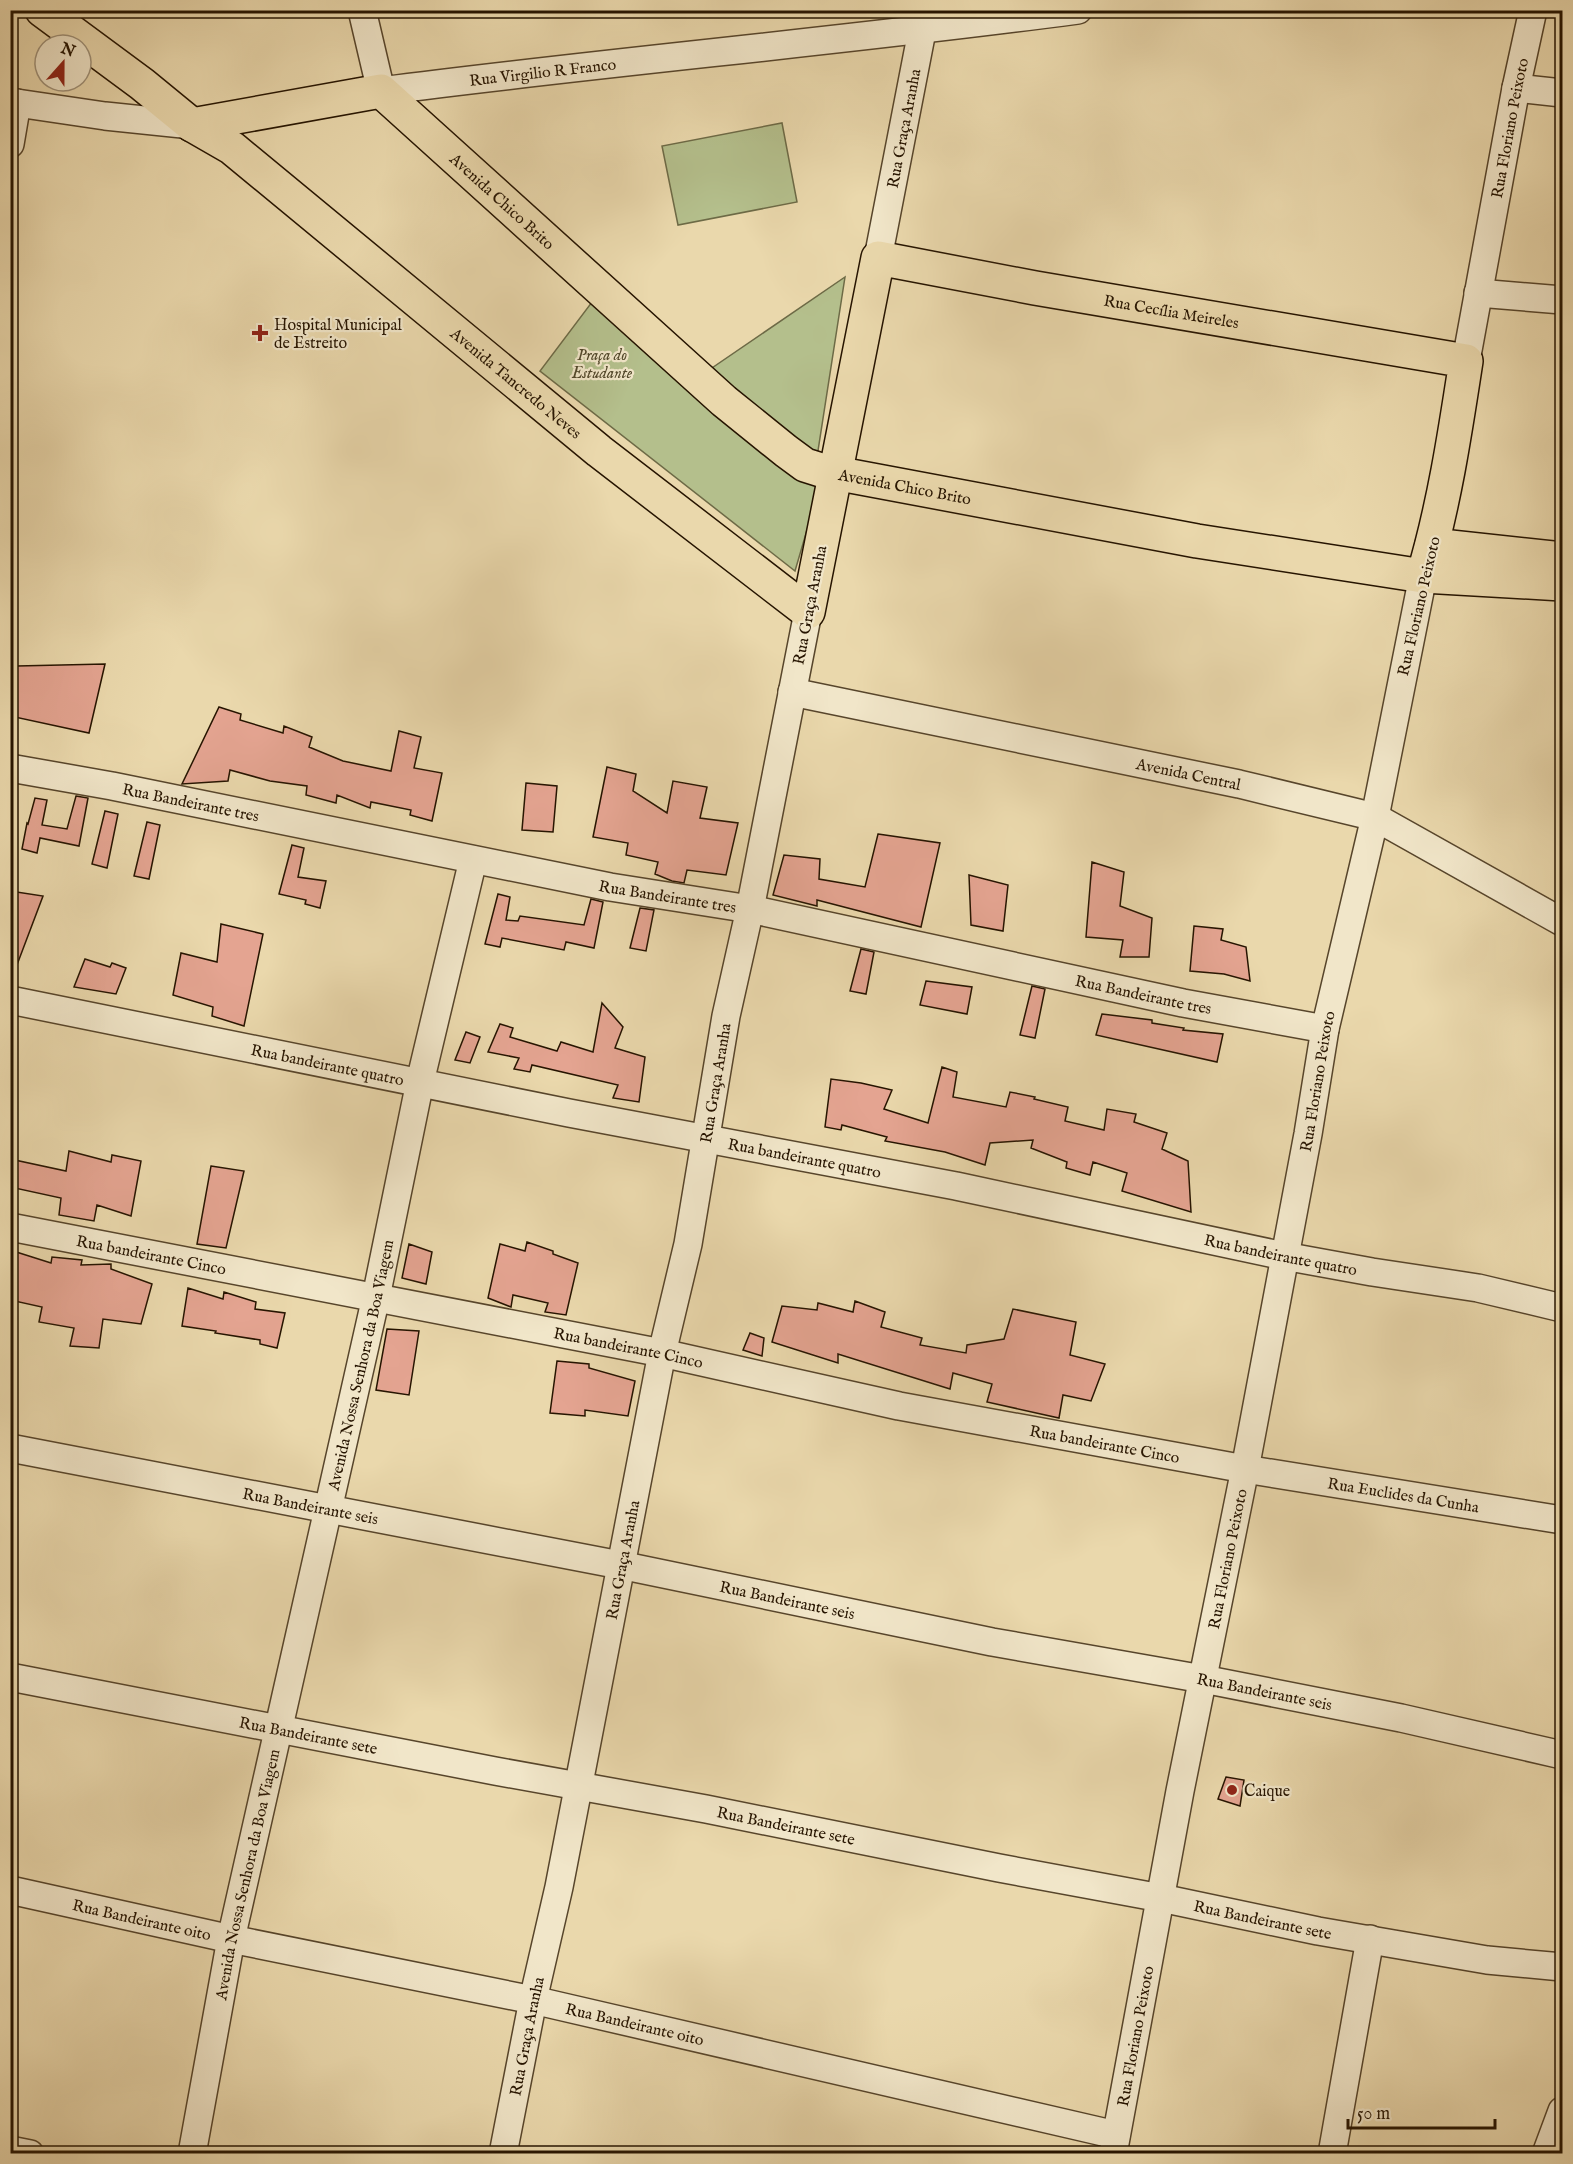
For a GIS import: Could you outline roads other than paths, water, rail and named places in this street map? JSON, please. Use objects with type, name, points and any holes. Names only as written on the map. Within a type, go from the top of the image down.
[{"type":"main road","name":"Avenida Tancredo Neves","points":[[42,10],[142,84],[203,123]]},
{"type":"main road","name":"Avenida Tancredo Neves","points":[[73,10],[232,148],[599,451],[808,612]]},
{"type":"main road","name":"Rua Virgilio R Franco","points":[[203,123],[381,91]]},
{"type":"main road","name":"Avenida Chico Brito","points":[[381,91],[724,401],[805,465],[835,473],[1197,542],[1423,576],[1563,584]]},
{"type":"main road","name":"Rua Cecília Meireles","points":[[878,258],[1188,315],[1466,361]]},
{"type":"main road","name":"Rua Graça Aranha","points":[[808,612],[878,258]]},
{"type":"main road","name":"Rua Floriano Peixoto","points":[[1423,576],[1432,545],[1454,440],[1466,361]]},
{"type":"main road","points":[[1432,545],[1563,559]]},
{"type":"street","points":[[362,10],[381,91]]},
{"type":"street","name":"Rua Virgilio R Franco","points":[[381,91],[922,21],[1078,10]]},
{"type":"street","name":"Rua Floriano Peixoto","points":[[1466,361],[1516,88],[1533,10]]},
{"type":"street","name":"Rua Graça Aranha","points":[[878,258],[922,21]]},
{"type":"street","points":[[1516,88],[1563,93]]},
{"type":"street","name":"Rua Virgilio R Franco","points":[[14,103],[105,116],[203,123]]},
{"type":"street","points":[[10,144],[14,103]]},
{"type":"street","points":[[1478,293],[1563,300]]},
{"type":"street","name":"Rua Floriano Peixoto","points":[[1114,2144],[1180,1791],[1245,1469],[1308,1134],[1324,1029],[1375,817],[1423,576]]},
{"type":"street","name":"Rua Graça Aranha","points":[[503,2154],[533,2000],[559,1887],[662,1353],[688,1244],[726,1016],[750,909],[808,612]]},
{"type":"street","name":"Avenida Central","points":[[792,692],[1239,784],[1375,817],[1563,922]]},
{"type":"street","name":"Rua Bandeirante tres","points":[[10,768],[610,887],[750,909],[1183,1003],[1324,1029]]},
{"type":"street","name":"Avenida Nossa Senhora da Boa Viagem","points":[[192,2154],[231,1939],[376,1297],[420,1082],[473,860]]},
{"type":"street","name":"Rua bandeirante quatro","points":[[10,1000],[569,1113],[956,1186],[1284,1256],[1478,1288],[1563,1308]]},
{"type":"street","name":"Rua bandeirante Cinco","points":[[10,1227],[662,1353],[899,1406],[1245,1469]]},
{"type":"street","name":"Rua Bandeirante seis","points":[[10,1448],[620,1565],[992,1642],[1203,1679],[1401,1718],[1563,1755]]},
{"type":"street","name":"Rua Euclides da Cunha","points":[[1245,1469],[1563,1520]]},
{"type":"street","name":"Rua Bandeirante sete","points":[[10,1677],[1161,1898],[1318,1931],[1487,1960],[1563,1967]]},
{"type":"street","name":"Rua Bandeirante oito","points":[[10,1890],[231,1939],[533,2000],[1114,2144]]},
{"type":"street","points":[[1332,2154],[1370,1940]]},
{"type":"street","points":[[10,2150],[30,2154]]},
{"type":"place","name":"Hospital Municipal de Estreito","points":[[260,333]]},
{"type":"place","name":"Caique","points":[[1232,1790]]},
{"type":"park label","name":"Praça do Estudante","points":[[602,363]]}]
